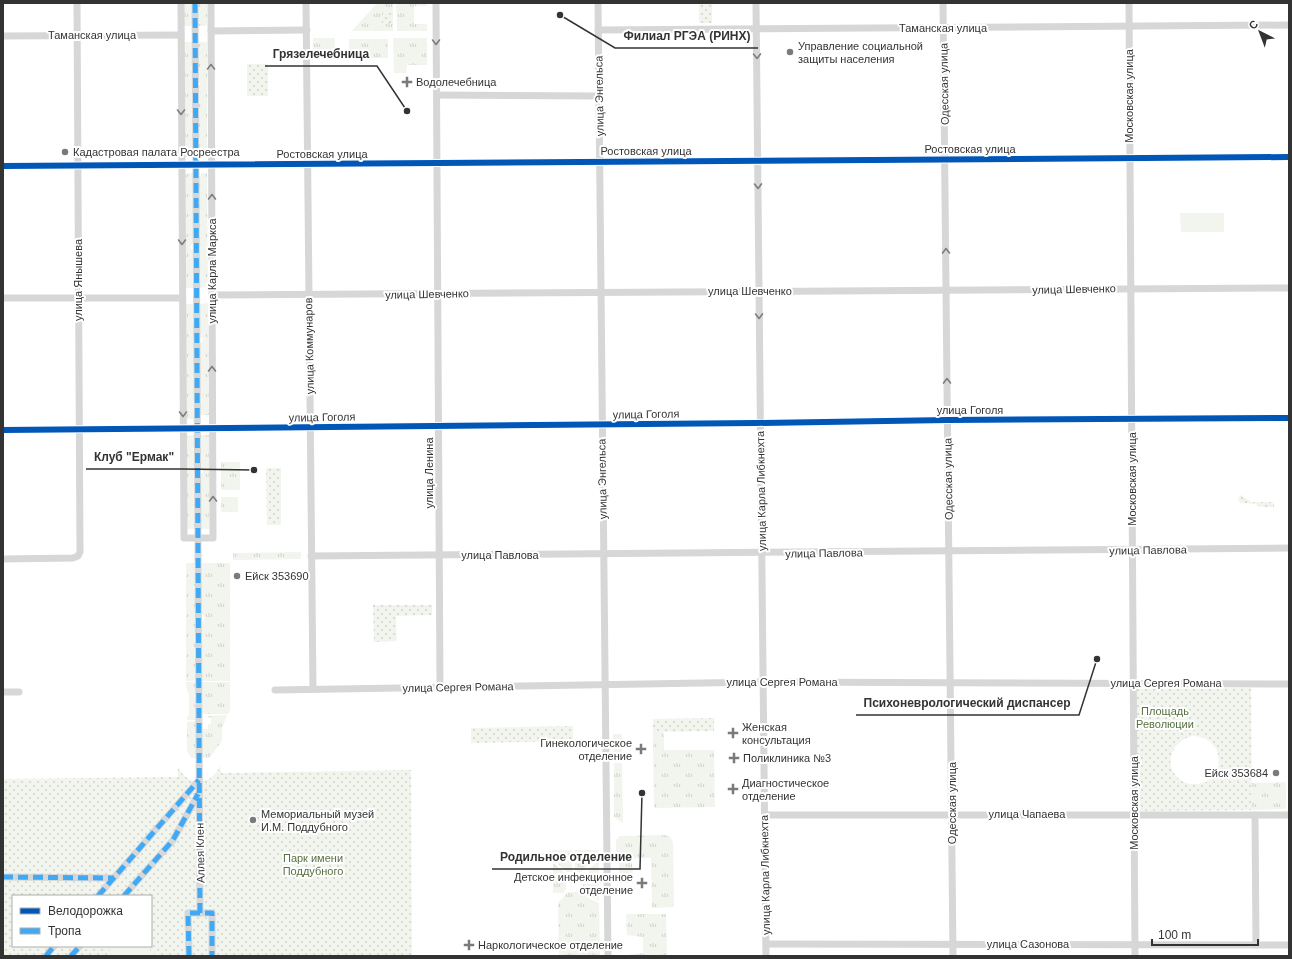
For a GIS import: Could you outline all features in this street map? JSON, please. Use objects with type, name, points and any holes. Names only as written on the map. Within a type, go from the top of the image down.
[{"type":"street","name":"улица Янышева","points":[[3,559],[73,558],[78,556],[80,552],[77,3]]},
{"type":"street","points":[[181,3],[184,538],[198,538]]},
{"type":"street","name":"Аллея Клен","points":[[195,3],[200,913]]},
{"type":"street","name":"улица Карла Маркса","points":[[198,538],[213,538],[211,3]]},
{"type":"street","name":"улица Коммунаров","points":[[306,3],[312,689]]},
{"type":"street","name":"улица Ленина","points":[[436,3],[440,687]]},
{"type":"street","name":"улица Энгельса","points":[[598,3],[608,956]]},
{"type":"street","name":"улица Карла Либкнехта","points":[[756,3],[766,956]]},
{"type":"street","name":"Одесская улица","points":[[943,3],[953,956]]},
{"type":"street","name":"Московская улица","points":[[1129,3],[1135,956]]},
{"type":"street","name":"Таманская улица","points":[[598,30],[1289,25]]},
{"type":"street","points":[[211,31],[306,30]]},
{"type":"street","name":"Таманская улица","points":[[3,36],[181,35]]},
{"type":"street","points":[[437,95],[599,96]]},
{"type":"street","name":"Ростовская улица","points":[[3,166],[1289,157]]},
{"type":"street","name":"улица Шевченко","points":[[212,295],[1289,288]]},
{"type":"street","points":[[3,298],[182,298]]},
{"type":"street","name":"улица Гоголя","points":[[3,430],[1289,418]]},
{"type":"street","name":"улица Павлова","points":[[311,556],[762,554],[1289,548]]},
{"type":"street","name":"улица Сергея Романа","points":[[275,690],[763,682],[1289,684]]},
{"type":"street","points":[[3,692],[19,692]]},
{"type":"street","points":[[99,895],[199,780]]},
{"type":"street","points":[[125,895],[173,840],[199,792]]},
{"type":"street","name":"улица Чапаева","points":[[765,815],[1289,815]]},
{"type":"street","points":[[1255,815],[1256,945]]},
{"type":"street","points":[[3,877],[114,878]]},
{"type":"street","points":[[189,956],[188,913],[212,913],[212,956]]},
{"type":"street","name":"улица Сазонова","points":[[766,944],[1289,945]]},
{"type":"street","points":[[46,956],[53,947]]},
{"type":"street","points":[[71,956],[79,947]]},
{"type":"green space","points":[[183,3],[192,3],[192,26],[183,26]]},
{"type":"green space","points":[[207,3],[207,26],[197,26],[197,4]]},
{"type":"green space","points":[[377,3],[393,3],[393,12],[382,12],[382,22],[393,23],[393,31],[352,31]]},
{"type":"green space","points":[[398,3],[427,3],[427,6],[414,6],[414,24],[427,24],[427,31],[397,31],[396,5]]},
{"type":"green space","points":[[699,3],[712,3],[712,23],[699,23]]},
{"type":"green space","points":[[382,12],[393,12],[393,23],[382,23]]},
{"type":"green space","points":[[313,38],[335,38],[335,58],[318,58],[313,49]]},
{"type":"green space","points":[[393,38],[427,38],[427,65],[407,65],[406,73],[394,73]]},
{"type":"green space","points":[[349,39],[388,39],[388,58],[349,58]]},
{"type":"green space","points":[[183,42],[192,42],[192,66],[190,68],[192,70],[193,114],[191,116],[193,117],[193,157],[184,157]]},
{"type":"green space","points":[[197,42],[207,42],[207,157],[198,157],[200,138],[198,136],[198,88],[201,84],[198,81]]},
{"type":"green space","points":[[247,64],[268,64],[268,96],[247,96]]},
{"type":"green space","points":[[193,173],[193,197],[191,199],[193,201],[193,243],[190,247],[193,251],[194,288],[185,288],[184,174]]},
{"type":"green space","points":[[201,173],[207,173],[208,287],[199,288],[199,214],[201,211],[198,210],[198,176],[201,176]]},
{"type":"green space","points":[[1180,213],[1224,213],[1224,232],[1181,232]]},
{"type":"green space","points":[[208,303],[209,415],[200,415],[200,402],[202,400],[200,398],[199,344],[203,341],[199,336],[199,304]]},
{"type":"green space","points":[[185,304],[194,304],[194,320],[192,322],[194,324],[194,376],[192,378],[194,380],[194,419],[185,419]]},
{"type":"green space","points":[[194,435],[194,447],[192,449],[194,451],[195,529],[186,529],[186,436]]},
{"type":"green space","points":[[200,435],[209,435],[209,529],[200,529],[200,510],[202,507],[200,506],[200,476],[203,472],[200,468]]},
{"type":"green space","points":[[221,462],[240,462],[240,490],[221,490]]},
{"type":"green space","points":[[266,468],[281,468],[281,525],[267,525]]},
{"type":"green space","points":[[1241,495],[1251,502],[1271,502],[1274,504],[1274,507],[1260,507],[1256,504],[1240,503],[1238,498]]},
{"type":"green space","points":[[221,497],[238,497],[238,512],[221,512]]},
{"type":"green space","points":[[301,552],[301,559],[233,560],[233,553]]},
{"type":"green space","points":[[186,563],[194,563],[195,574],[195,585],[193,587],[195,589],[196,651],[194,653],[196,655],[196,681],[186,681]]},
{"type":"green space","points":[[202,563],[230,563],[230,681],[201,681],[201,623],[205,619],[201,614]]},
{"type":"green space","points":[[373,605],[432,605],[432,615],[396,616],[397,641],[374,642]]},
{"type":"green space","points":[[186,682],[196,682],[196,695],[194,696],[196,698],[196,703],[194,704],[196,706],[196,720],[187,720],[187,717],[189,716],[189,693],[187,692]]},
{"type":"green space","points":[[201,682],[230,682],[230,711],[228,714],[201,714],[203,704],[201,698],[203,696],[201,695]]},
{"type":"green space","name":"Площадь Революции","points":[[1251,688],[1252,810],[1138,811],[1136,689]],"holes":[[[1192,736],[1203,738],[1211,743],[1217,750],[1219,759],[1218,768],[1214,776],[1206,782],[1194,784],[1185,783],[1179,779],[1171,767],[1172,754],[1175,748],[1185,739]]]},
{"type":"green space","points":[[227,715],[222,728],[222,741],[209,758],[202,758],[201,729],[208,729],[208,724],[211,724],[211,718],[208,718],[208,716]]},
{"type":"green space","points":[[714,718],[714,731],[653,732],[653,719]]},
{"type":"green space","points":[[196,721],[196,758],[191,758],[187,751],[187,722]]},
{"type":"green space","points":[[573,726],[573,741],[471,743],[471,728]]},
{"type":"green space","points":[[653,732],[664,732],[664,750],[714,750],[715,807],[654,808]]},
{"type":"green space","points":[[613,734],[622,734],[622,760],[614,760]]},
{"type":"green space","points":[[614,763],[622,763],[623,823],[614,817]]},
{"type":"green space","name":"Парк имени Поддубного","points":[[178,766],[187,778],[193,781],[205,780],[211,777],[216,773],[220,766],[221,773],[411,770],[412,956],[3,956],[3,779],[178,777]]},
{"type":"green space","points":[[1286,782],[1285,809],[1252,810],[1252,783]]},
{"type":"green space","points":[[665,835],[670,837],[673,842],[674,907],[652,908],[651,858],[616,859],[616,840],[620,836]]},
{"type":"green space","points":[[552,850],[572,850],[572,872],[567,872],[553,859]]},
{"type":"green space","points":[[575,850],[598,850],[598,855],[581,872],[575,872]]},
{"type":"green space","points":[[599,860],[599,881],[589,881],[589,869]]},
{"type":"green space","points":[[619,861],[632,861],[633,883],[619,883]]},
{"type":"green space","points":[[553,863],[566,874],[566,889],[563,893],[553,893]]},
{"type":"green space","points":[[583,884],[599,884],[599,901],[590,896],[584,890]]},
{"type":"green space","points":[[568,892],[582,892],[588,898],[599,903],[600,956],[559,956],[558,903]]},
{"type":"green space","points":[[626,914],[666,914],[667,956],[627,956],[630,954],[643,953],[643,937],[627,935]]},
{"type":"green space","points":[[109,947],[149,947],[150,950],[157,956],[109,956]]},
{"type":"marked path","points":[[195,3],[200,913]]},
{"type":"marked path","points":[[99,895],[199,780]]},
{"type":"marked path","points":[[125,895],[173,840],[198,794]]},
{"type":"marked path","points":[[3,877],[114,878]]},
{"type":"marked path","points":[[189,956],[188,913],[212,913],[212,956]]},
{"type":"marked path","points":[[46,956],[53,947]]},
{"type":"marked path","points":[[71,956],[79,947]]},
{"type":"cycle path","points":[[3,166],[1289,157]]},
{"type":"cycle path","points":[[3,430],[1289,418]]},
{"type":"place","name":"Филиал РГЭА (РИНХ)","points":[[560,15]]},
{"type":"place","name":"Управление социальной защиты населения","points":[[790,52]]},
{"type":"place","name":"Водолечебница","points":[[407,82]]},
{"type":"place","name":"Грязелечебница","points":[[407,111]]},
{"type":"place","name":"Кадастровая палата Росреестра","points":[[65,152]]},
{"type":"place","name":"Клуб \"Ермак\"","points":[[254,470]]},
{"type":"place","name":"Ейск 353690","points":[[237,576]]},
{"type":"place","name":"Психоневрологический диспансер","points":[[1097,659]]},
{"type":"place","name":"Женская консультация","points":[[733,733]]},
{"type":"place","name":"Гинекологическое отделение","points":[[641,749]]},
{"type":"place","name":"Поликлиника №3","points":[[734,758]]},
{"type":"place","name":"Ейск 353684","points":[[1276,773]]},
{"type":"place","name":"Диагностическое отделение","points":[[733,789]]},
{"type":"place","name":"Родильное отделение","points":[[642,793]]},
{"type":"place","name":"Мемориальный музей И.М. Поддубного","points":[[253,820]]},
{"type":"place","name":"Детское инфекционное отделение","points":[[642,883]]},
{"type":"place","name":"Наркологическое отделение","points":[[469,945]]}]
